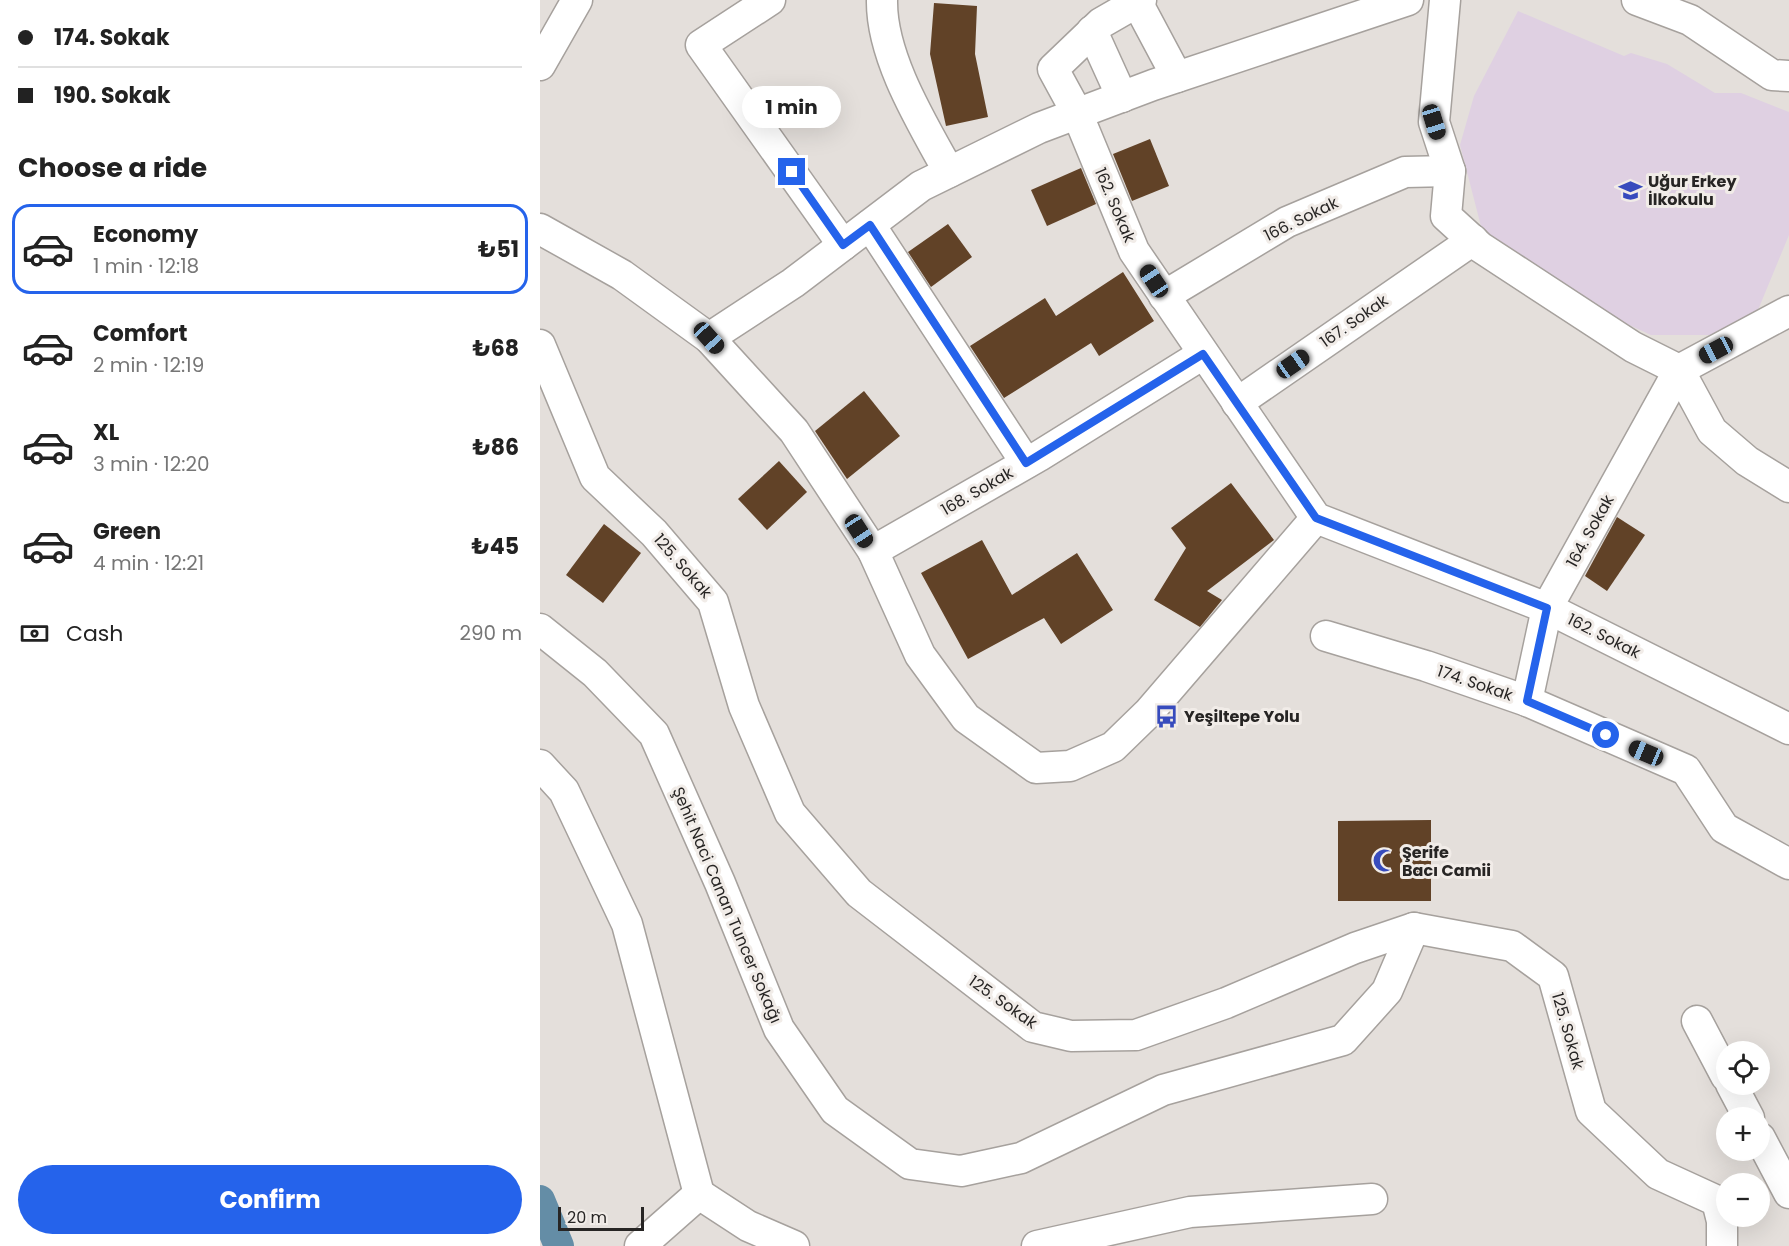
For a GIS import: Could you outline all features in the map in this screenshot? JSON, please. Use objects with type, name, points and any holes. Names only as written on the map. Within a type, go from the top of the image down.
[{"type":"street","points":[[540,65],[577,0]]},
{"type":"street","points":[[770,0],[701,45],[843,245]]},
{"type":"street","points":[[882,0],[882,16],[906,94],[950,172]]},
{"type":"street","points":[[709,338],[793,283],[921,186],[1039,128],[1353,9],[1408,0]]},
{"type":"street","points":[[1445,0],[1434,122],[1449,171],[1446,216],[1473,240],[1633,347],[1679,370],[1712,431],[1747,461],[1789,486]]},
{"type":"street","points":[[1637,0],[1694,10],[1772,75],[1789,76]]},
{"type":"street","points":[[1122,97],[1092,31],[1101,22],[1139,1],[1177,77]]},
{"type":"street","name":"162. Sokak","points":[[1092,31],[1053,69],[1077,113],[1134,251],[1316,518],[1547,608],[1789,729]]},
{"type":"street","name":"166. Sokak","points":[[1164,296],[1287,222],[1404,172],[1449,171]]},
{"type":"street","points":[[870,225],[1026,463]]},
{"type":"street","points":[[540,229],[622,275],[709,338],[794,431],[873,551],[920,656],[966,718],[1036,768],[1070,766],[1113,747],[1149,712],[1316,518]]},
{"type":"street","name":"167. Sokak","points":[[1237,404],[1473,240]]},
{"type":"street","points":[[1679,370],[1789,311]]},
{"type":"street","name":"125. Sokak","points":[[540,345],[595,477],[654,533],[713,602],[744,706],[790,813],[859,893],[1033,1027],[1071,1036],[1136,1035],[1226,1003],[1355,948],[1414,928],[1512,946],[1553,976],[1591,1111],[1658,1174],[1717,1201],[1722,1221],[1722,1246]]},
{"type":"street","name":"168. Sokak","points":[[873,551],[1026,463],[1203,354]]},
{"type":"street","name":"164. Sokak","points":[[1527,701],[1547,608],[1679,370]]},
{"type":"street","name":"Şehit Naci Canan Tuncer Sokağı","points":[[540,629],[595,673],[654,734],[720,883],[779,1029],[835,1110],[910,1164],[961,1171],[1021,1158],[1163,1090],[1342,1040],[1387,991],[1414,928]]},
{"type":"street","name":"174. Sokak","points":[[1326,636],[1426,666],[1527,701],[1686,770],[1724,828],[1789,864]]},
{"type":"street","points":[[540,765],[569,800],[627,924],[699,1194],[748,1226],[794,1246]]},
{"type":"street","points":[[1697,1021],[1716,1057]]},
{"type":"street","points":[[1770,1157],[1789,1193]]},
{"type":"street","points":[[640,1246],[699,1194]]},
{"type":"street","points":[[1037,1246],[1190,1212],[1372,1199]]},
{"type":"shaded area","name":"Uğur Erkey İlkokulu","points":[[1518,11],[1624,56],[1631,53],[1667,64],[1715,93],[1741,93],[1789,112],[1789,235],[1758,310],[1730,335],[1651,335],[1566,296],[1483,234],[1460,145],[1474,96]]},
{"type":"building","points":[[934,3],[977,6],[975,54],[988,117],[946,126],[930,54]]},
{"type":"building","points":[[1150,139],[1169,186],[1132,201],[1113,154]]},
{"type":"building","points":[[1081,168],[1096,204],[1047,226],[1031,190]]},
{"type":"building","points":[[948,224],[972,257],[931,287],[908,252]]},
{"type":"building","points":[[1123,272],[1154,321],[1099,356],[1091,343],[1004,398],[970,346],[1045,298],[1056,316]]},
{"type":"building","points":[[864,391],[900,436],[847,479],[815,431]]},
{"type":"building","points":[[779,461],[807,492],[767,530],[738,499]]},
{"type":"building","points":[[1231,483],[1274,540],[1207,591],[1222,600],[1200,627],[1154,600],[1186,548],[1171,528]]},
{"type":"building","points":[[1617,517],[1645,535],[1607,591],[1585,576]]},
{"type":"building","points":[[604,524],[641,553],[603,603],[566,575]]},
{"type":"building","points":[[982,540],[1012,595],[1077,553],[1113,610],[1061,644],[1044,618],[968,659],[921,573]]},
{"type":"building","name":"Şerife Bacı Camii","points":[[1431,820],[1431,901],[1338,901],[1338,821]]},
{"type":"waterway","points":[[540,1200],[559,1246]]},
{"type":"place","name":"Uğur Erkey İlkokulu","points":[[1630,190]]},
{"type":"place","name":"Yeşiltepe Yolu","points":[[1166,716]]},
{"type":"place","name":"Şerife Bacı Camii","points":[[1384,861]]},
{"type":"route","points":[[792,172],[843,245],[870,225],[1026,463],[1203,354],[1316,518],[1547,608],[1527,701],[1606,735]]}]
